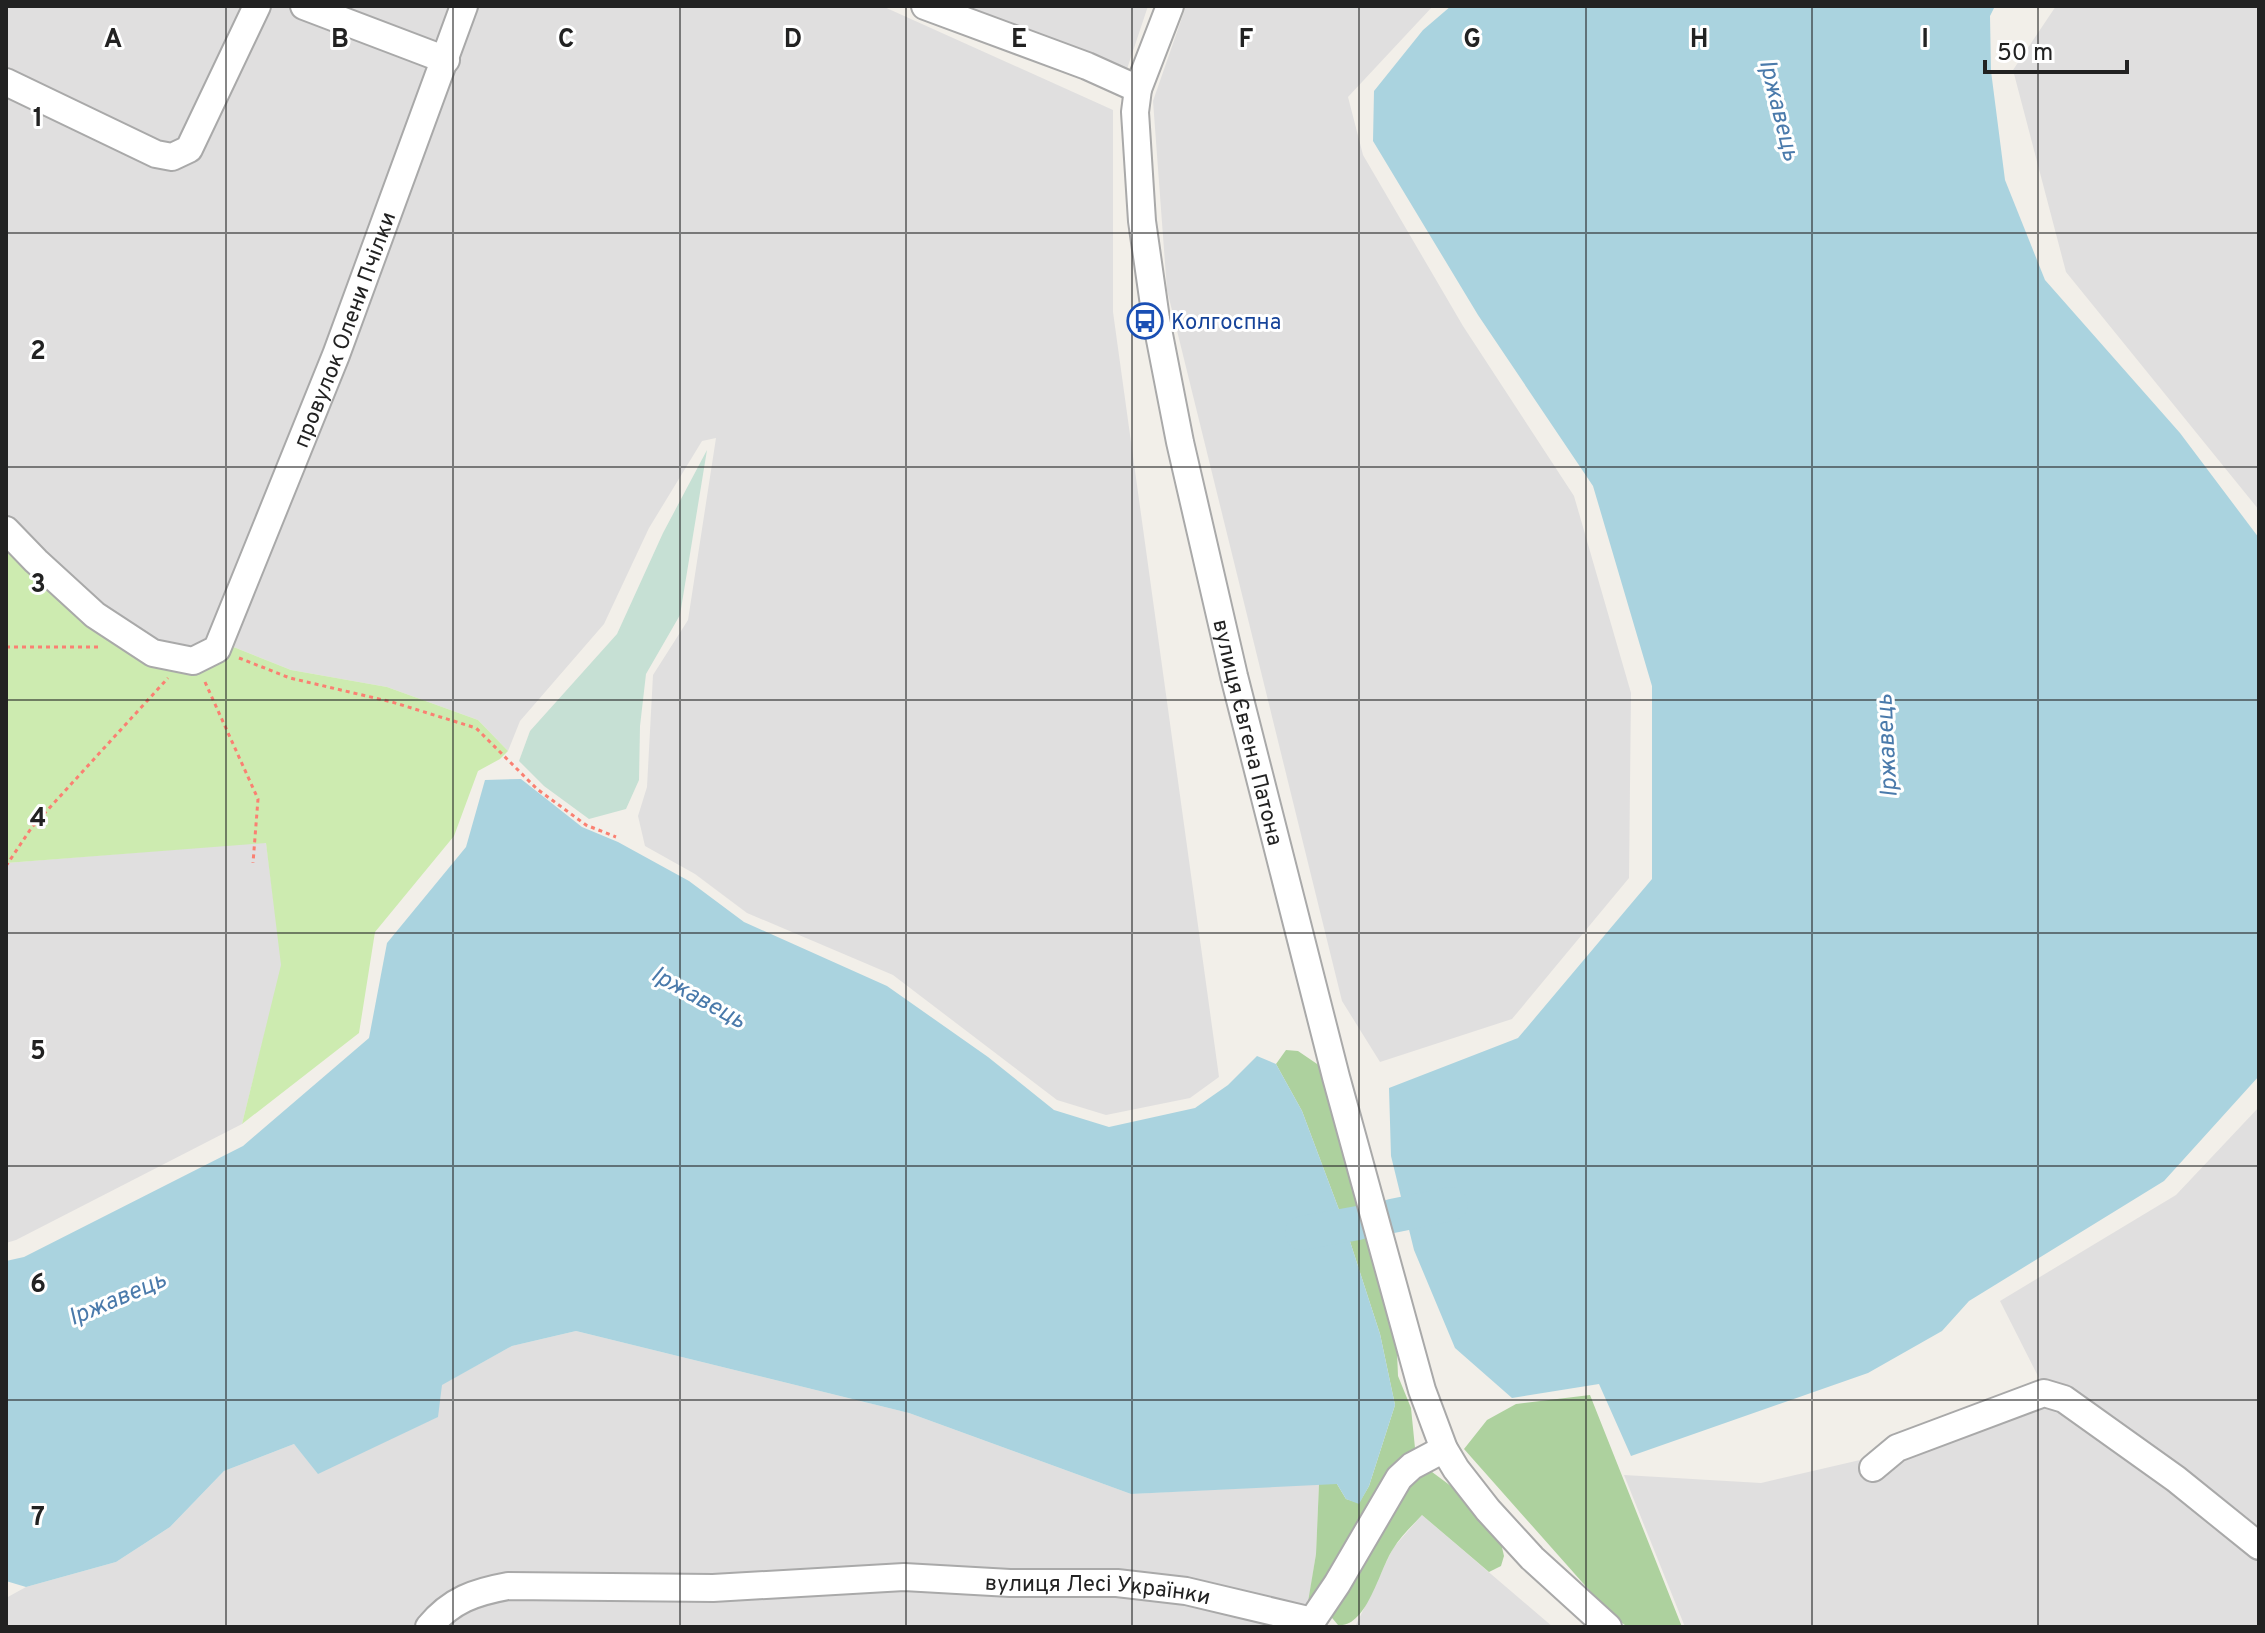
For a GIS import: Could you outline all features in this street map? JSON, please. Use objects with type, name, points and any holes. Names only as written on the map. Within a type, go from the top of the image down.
[{"type":"street","points":[[6,82],[156,154],[172,157],[189,149],[257,6]]},
{"type":"street","points":[[304,6],[446,60]]},
{"type":"street","name":"провулок Олени Пчілки","points":[[217,649],[336,355],[464,6]]},
{"type":"street","points":[[925,6],[1087,66],[1138,89]]},
{"type":"street","name":"вулиця Євгена Патона","points":[[1170,6],[1138,89],[1135,134],[1142,221],[1156,319],[1180,442],[1288,899],[1422,1390],[1444,1449]]},
{"type":"street","points":[[6,530],[95,615],[153,653],[193,661],[217,649]]},
{"type":"street","points":[[1873,1468],[1897,1448],[2044,1393],[2064,1399],[2086,1414],[2176,1479],[2259,1546]]},
{"type":"street","points":[[1444,1449],[1496,1519],[1532,1558],[1608,1627]]},
{"type":"street","name":"вулиця Лесі Українки","points":[[429,1627],[445,1609],[461,1599],[508,1586],[713,1588],[904,1577],[1010,1583],[1139,1584],[1221,1598],[1312,1621],[1399,1478],[1412,1466],[1444,1449]]},
{"type":"path","points":[[6,647],[112,648]]},
{"type":"path","points":[[217,649],[290,678],[392,702],[476,728],[537,789],[586,825],[616,837]]},
{"type":"path","points":[[6,866],[32,827],[60,799],[107,741],[161,683],[193,661],[220,711],[258,799],[253,863]]},
{"type":"shaded area","points":[[6,6],[454,6],[214,638],[187,652],[155,646],[100,609],[6,516]]},
{"type":"shaded area","points":[[476,6],[882,6],[1113,110],[1113,312],[1219,1077],[1190,1098],[1106,1115],[1057,1100],[893,975],[747,913],[695,874],[645,846],[638,816],[647,787],[653,675],[688,620],[716,438],[702,441],[649,528],[604,624],[520,721],[508,751],[478,720],[387,687],[291,670],[226,644]]},
{"type":"shaded area","points":[[957,6],[1148,6],[1126,72]]},
{"type":"shaded area","points":[[1186,6],[1433,6],[1348,97],[1363,155],[1463,326],[1574,496],[1631,693],[1629,878],[1512,1019],[1380,1062],[1342,1001],[1167,290],[1153,101]]},
{"type":"shaded area","points":[[2056,6],[2259,6],[2259,510],[2066,272],[2013,70]]},
{"type":"shaded area","points":[[266,842],[282,965],[242,1124],[6,1243],[6,863]]},
{"type":"shaded area","points":[[2259,1107],[2259,1627],[1685,1627],[1624,1475],[1761,1483],[1899,1451],[2044,1388],[2000,1301],[2176,1195]]},
{"type":"shaded area","points":[[576,1331],[909,1413],[1131,1494],[1319,1484],[1316,1554],[1307,1611],[1297,1627],[6,1627],[6,1598],[26,1587],[116,1562],[170,1527],[224,1471],[294,1444],[318,1473],[437,1417],[441,1385],[512,1346]]},
{"type":"shaded area","points":[[1422,1515],[1553,1627],[1355,1627],[1393,1548]]},
{"type":"green space","points":[[707,450],[680,615],[646,674],[640,726],[639,780],[626,809],[589,819],[544,786],[519,761],[530,731],[617,634],[663,533]]},
{"type":"green space","points":[[6,541],[152,657],[226,644],[291,670],[387,687],[478,720],[508,751],[478,771],[454,836],[375,932],[359,1033],[242,1124],[281,965],[266,843],[6,863]]},
{"type":"green space","points":[[1286,1050],[1298,1051],[1323,1068],[1397,1352],[1398,1376],[1411,1408],[1415,1448],[1428,1469],[1459,1492],[1501,1543],[1504,1556],[1501,1566],[1489,1572],[1422,1515],[1393,1549],[1364,1608],[1348,1623],[1338,1625],[1317,1600],[1308,1602],[1316,1554],[1319,1484],[1337,1484],[1346,1499],[1359,1503],[1369,1486],[1395,1405],[1380,1334],[1344,1223],[1302,1111],[1276,1064]]},
{"type":"green space","points":[[1590,1395],[1682,1627],[1628,1627],[1613,1617],[1464,1449],[1487,1420],[1516,1404]]},
{"type":"water","points":[[1451,6],[1995,6],[1990,16],[1991,71],[2005,180],[2045,280],[2180,433],[2259,538],[2259,1076],[2164,1181],[1969,1301],[1942,1331],[1868,1373],[1631,1456],[1599,1384],[1512,1398],[1455,1348],[1414,1250],[1391,1156],[1389,1088],[1518,1038],[1652,879],[1652,686],[1593,486],[1478,315],[1373,141],[1374,91],[1423,30]]},
{"type":"water","points":[[521,779],[582,827],[618,842],[689,881],[744,922],[887,986],[988,1057],[1054,1110],[1109,1127],[1195,1108],[1228,1085],[1257,1056],[1276,1064],[1302,1111],[1344,1223],[1380,1334],[1395,1405],[1369,1486],[1359,1504],[1346,1499],[1337,1484],[1131,1494],[909,1413],[576,1331],[512,1346],[442,1385],[438,1417],[318,1474],[294,1444],[224,1471],[170,1527],[116,1562],[26,1587],[6,1581],[6,1261],[24,1257],[243,1146],[369,1038],[387,943],[466,847],[485,780]]},
{"type":"waterway","name":"Іржавець","points":[[1392,1216],[1451,1204]]},
{"type":"waterway","name":"Іржавець","points":[[1302,1233],[1358,1223]]},
{"type":"place","name":"Колгоспна","points":[[1145,321]]}]
